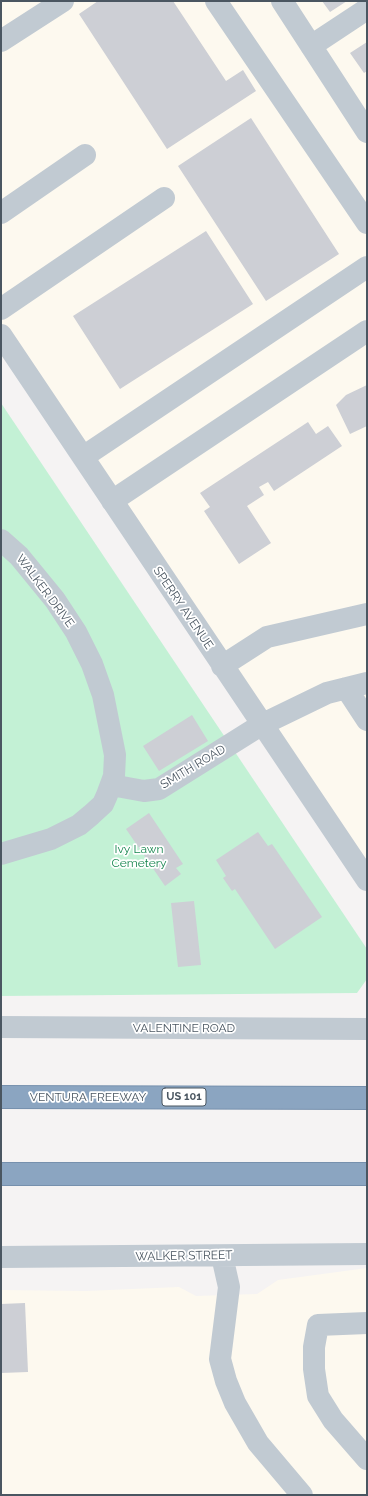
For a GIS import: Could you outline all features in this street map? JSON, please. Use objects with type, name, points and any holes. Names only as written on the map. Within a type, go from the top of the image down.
[{"type":"highway","name":"VENTURA FREEWAY","points":[[1,1096],[367,1098]]},
{"type":"highway","points":[[1,1174],[367,1174]]},
{"type":"street","points":[[1,41],[62,1]]},
{"type":"street","points":[[216,1],[367,223]]},
{"type":"street","points":[[282,1],[367,132]]},
{"type":"street","points":[[311,46],[367,9]]},
{"type":"street","points":[[1,213],[85,155]]},
{"type":"street","points":[[1,309],[164,198]]},
{"type":"street","points":[[83,457],[367,267]]},
{"type":"street","points":[[112,501],[367,331]]},
{"type":"street","name":"SPERRY AVENUE","points":[[1,335],[367,880]]},
{"type":"street","name":"WALKER DRIVE","points":[[1,540],[19,556],[55,600],[76,632],[92,664],[103,694],[114,745],[115,766],[111,785]]},
{"type":"street","points":[[222,666],[267,636],[367,614]]},
{"type":"street","name":"SMITH ROAD","points":[[111,785],[144,791],[159,788],[261,724],[327,693],[367,683]]},
{"type":"street","points":[[346,688],[367,720]]},
{"type":"street","points":[[1,854],[51,839],[79,825],[103,804],[111,785]]},
{"type":"street","name":"VALENTINE ROAD","points":[[1,1027],[367,1029]]},
{"type":"street","name":"WALKER STREET","points":[[1,1257],[367,1254]]},
{"type":"street","points":[[222,1256],[229,1287],[220,1359],[226,1381],[235,1404],[258,1443],[302,1495]]},
{"type":"street","points":[[367,1323],[318,1324],[314,1347],[314,1369],[318,1396],[333,1420],[367,1459]]},
{"type":"shaded area","points":[[1,1],[367,1],[367,880],[1,335]]},
{"type":"shaded area","points":[[367,1268],[367,1495],[1,1495],[1,1290],[86,1291],[179,1287],[196,1296],[257,1294],[278,1280]]},
{"type":"green space","name":"Ivy Lawn Cemetery","points":[[1,403],[367,949],[367,979],[357,993],[1,996]]},
{"type":"building","points":[[98,1],[173,1],[226,81],[243,70],[256,91],[167,149],[79,14]]},
{"type":"building","points":[[322,1],[347,1],[330,12]]},
{"type":"building","points":[[367,42],[367,71],[364,73],[350,53]]},
{"type":"building","points":[[251,118],[339,254],[266,301],[178,166]]},
{"type":"building","points":[[206,231],[253,304],[120,389],[73,316]]},
{"type":"building","points":[[367,385],[367,426],[350,434],[336,405],[346,395]]},
{"type":"building","points":[[308,422],[316,434],[328,426],[342,446],[274,491],[268,482],[259,487],[264,495],[247,506],[271,543],[239,564],[204,511],[210,507],[200,493]]},
{"type":"building","points":[[192,715],[208,741],[159,771],[143,746]]},
{"type":"building","points":[[149,813],[183,864],[176,868],[181,874],[165,886],[126,829]]},
{"type":"building","points":[[258,832],[268,846],[272,844],[322,917],[275,949],[235,889],[232,891],[223,878],[226,876],[216,860]]},
{"type":"building","points":[[194,901],[201,965],[178,967],[171,903]]},
{"type":"building","points":[[25,1303],[28,1372],[1,1373],[1,1304]]}]
